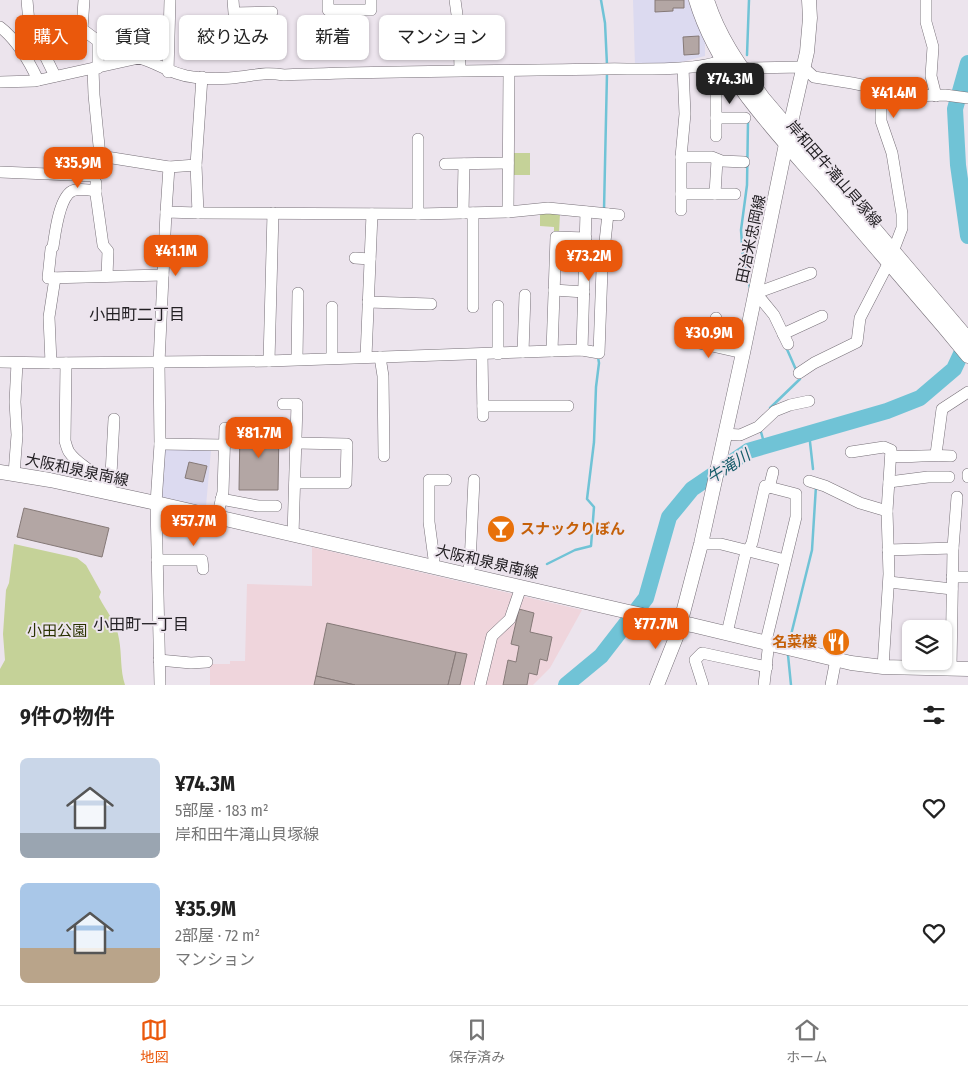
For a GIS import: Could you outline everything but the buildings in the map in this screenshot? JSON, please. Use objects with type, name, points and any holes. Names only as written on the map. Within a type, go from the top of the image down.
[{"type":"main road","name":"岸和田牛滝山貝塚線","points":[[696,0],[703,22],[723,60],[755,108],[891,257],[947,322],[968,356]]},
{"type":"main road","name":"岸和田牛滝山貝塚線","points":[[707,0],[723,60],[763,98],[891,257]]},
{"type":"main road","name":"田治米忠岡線","points":[[657,685],[680,623],[701,544],[807,52],[810,18],[809,0]]},
{"type":"main road","name":"岸和田牛滝山貝塚線","points":[[947,322],[968,339]]},
{"type":"main road","name":"大阪和泉泉南線","points":[[7,473],[105,492],[836,659],[883,667],[902,667]]},
{"type":"main road","name":"大阪和泉泉南線","points":[[952,668],[968,669]]},
{"type":"street","points":[[27,0],[29,23],[39,34],[55,76]]},
{"type":"street","points":[[84,0],[82,29],[98,41],[94,96],[100,156],[97,167],[96,191],[103,245],[108,251],[107,276]]},
{"type":"street","points":[[168,72],[170,0]]},
{"type":"street","points":[[233,0],[234,13],[272,12]]},
{"type":"street","points":[[254,12],[255,0]]},
{"type":"street","points":[[328,0],[328,10],[371,10],[371,0]]},
{"type":"street","points":[[455,0],[459,30],[460,70]]},
{"type":"street","points":[[926,0],[926,22],[933,47],[931,76],[940,95]]},
{"type":"street","points":[[0,27],[12,38],[38,80]]},
{"type":"street","points":[[0,82],[38,80],[95,69],[138,58],[150,61],[168,72],[194,78],[238,78],[257,73],[284,75],[460,70],[683,68],[723,60]]},
{"type":"street","points":[[716,136],[716,72],[723,60]]},
{"type":"street","points":[[749,68],[803,67],[814,77],[852,83],[908,96],[940,95],[968,98]]},
{"type":"street","points":[[680,210],[681,157],[685,114],[683,68]]},
{"type":"street","points":[[508,212],[509,71]]},
{"type":"street","points":[[198,213],[196,164],[202,77]]},
{"type":"street","points":[[799,373],[814,362],[857,342],[860,318],[891,257],[902,228],[902,214],[892,153],[880,122],[881,89]]},
{"type":"street","points":[[716,118],[745,118]]},
{"type":"street","points":[[418,139],[413,175],[418,214]]},
{"type":"street","points":[[100,156],[168,167],[196,164]]},
{"type":"street","points":[[681,157],[712,157],[717,160],[744,162]]},
{"type":"street","points":[[715,194],[717,160]]},
{"type":"street","points":[[445,164],[508,163]]},
{"type":"street","points":[[464,164],[468,213],[477,251],[477,291],[473,306]]},
{"type":"street","points":[[160,685],[156,504],[160,444],[159,362],[168,167]]},
{"type":"street","points":[[0,172],[96,176]]},
{"type":"street","points":[[96,191],[75,190],[70,192],[58,215],[53,247],[51,249],[48,278],[163,275]]},
{"type":"street","points":[[681,194],[735,194]]},
{"type":"street","points":[[0,362],[270,360],[582,350],[599,353],[609,214],[548,208],[508,212],[418,214],[166,212]]},
{"type":"street","points":[[582,350],[586,212]]},
{"type":"street","points":[[270,360],[273,213]]},
{"type":"street","points":[[366,357],[372,214]]},
{"type":"street","points":[[552,351],[556,237],[586,238]]},
{"type":"street","points":[[354,258],[370,259]]},
{"type":"street","points":[[811,273],[756,293],[774,315],[786,338],[822,316]]},
{"type":"street","points":[[51,363],[49,317],[55,278]]},
{"type":"street","points":[[554,290],[584,292]]},
{"type":"street","points":[[297,359],[302,313],[298,293]]},
{"type":"street","points":[[524,352],[525,296]]},
{"type":"street","points":[[368,302],[412,308],[431,304]]},
{"type":"street","points":[[498,306],[498,354]]},
{"type":"street","points":[[332,307],[332,358]]},
{"type":"street","points":[[710,346],[716,318]]},
{"type":"street","points":[[681,340],[743,353]]},
{"type":"street","points":[[482,354],[483,411],[556,411],[568,406]]},
{"type":"street","points":[[380,357],[383,376],[384,456]]},
{"type":"street","points":[[7,473],[17,425],[17,363]]},
{"type":"street","points":[[66,363],[64,435],[69,452],[96,476],[105,492]]},
{"type":"street","points":[[936,454],[942,409],[968,394]]},
{"type":"street","points":[[725,434],[740,435],[758,426],[775,412],[790,405],[809,401]]},
{"type":"street","points":[[284,404],[296,404],[293,535]]},
{"type":"street","points":[[105,492],[118,444],[114,419]]},
{"type":"street","points":[[217,518],[223,492],[225,428]]},
{"type":"street","points":[[295,483],[346,483],[348,444],[296,443]]},
{"type":"street","points":[[160,444],[224,446]]},
{"type":"street","points":[[851,452],[884,447],[891,450],[886,511],[889,582],[883,667]]},
{"type":"street","points":[[891,456],[936,454],[951,456]]},
{"type":"street","points":[[769,488],[773,472]]},
{"type":"street","points":[[889,482],[928,477],[949,478]]},
{"type":"street","points":[[432,567],[434,559],[426,522],[429,480],[446,480]]},
{"type":"street","points":[[468,575],[474,480]]},
{"type":"street","points":[[809,481],[825,486],[860,503],[886,511]]},
{"type":"street","points":[[727,633],[748,550],[752,543],[765,486],[796,494],[796,517],[767,637],[767,667],[764,685]]},
{"type":"street","points":[[952,620],[953,548],[957,498]]},
{"type":"street","points":[[222,499],[258,506],[276,506]]},
{"type":"street","points":[[701,544],[721,544],[785,560]]},
{"type":"street","points":[[888,550],[953,548]]},
{"type":"street","points":[[157,560],[202,560],[203,569]]},
{"type":"street","points":[[889,582],[952,583],[968,577]]},
{"type":"street","points":[[480,685],[492,636],[510,619],[521,587]]},
{"type":"street","points":[[703,685],[695,660],[702,653],[767,667]]},
{"type":"street","points":[[831,685],[836,659]]},
{"type":"street","points":[[159,660],[191,663],[207,662]]},
{"type":"shaded area","points":[[633,0],[688,0],[705,40],[705,56],[665,66],[635,66]]},
{"type":"shaded area","points":[[164,448],[211,450],[206,506],[163,499],[161,495]]},
{"type":"shaded area","points":[[312,547],[582,610],[550,668],[533,685],[210,685],[210,664],[230,664],[230,661],[245,661],[247,584],[312,586]]},
{"type":"green space","points":[[511,153],[530,153],[530,175],[511,175]]},
{"type":"green space","points":[[540,213],[560,213],[559,233],[554,233],[554,227],[540,226]]},
{"type":"green space","name":"小田公園","points":[[14,544],[77,558],[86,565],[101,592],[99,597],[114,622],[118,633],[122,674],[125,685],[0,685],[0,669],[5,660],[3,634],[6,590],[9,583]]},
{"type":"waterway","points":[[601,0],[605,23],[607,65]]},
{"type":"waterway","points":[[747,55],[749,0]]},
{"type":"waterway","name":"牛滝川","points":[[968,63],[955,109],[958,165],[968,236]]},
{"type":"waterway","points":[[604,210],[607,73]]},
{"type":"waterway","points":[[748,121],[747,185],[741,230],[743,258],[750,288]]},
{"type":"waterway","name":"牛滝川","points":[[566,685],[601,656],[646,598],[669,517],[692,489],[748,451],[887,411],[920,398],[954,369],[968,339]]},
{"type":"waterway","points":[[786,347],[797,372]]},
{"type":"waterway","points":[[547,564],[575,550],[591,546],[594,507],[587,499],[594,442],[598,357]]},
{"type":"waterway","points":[[770,408],[800,379],[799,377]]},
{"type":"waterway","points":[[761,432],[765,446]]},
{"type":"waterway","points":[[809,433],[813,469]]},
{"type":"waterway","points":[[789,643],[812,550],[816,486]]},
{"type":"waterway","points":[[788,655],[791,685]]},
{"type":"place","name":"スナックりぼん","points":[[501,529]]},
{"type":"place","name":"名菜楼","points":[[836,642]]},
{"type":"district","name":"小田町二丁目","points":[[137,314]]},
{"type":"district","name":"小田町一丁目","points":[[141,624]]}]
